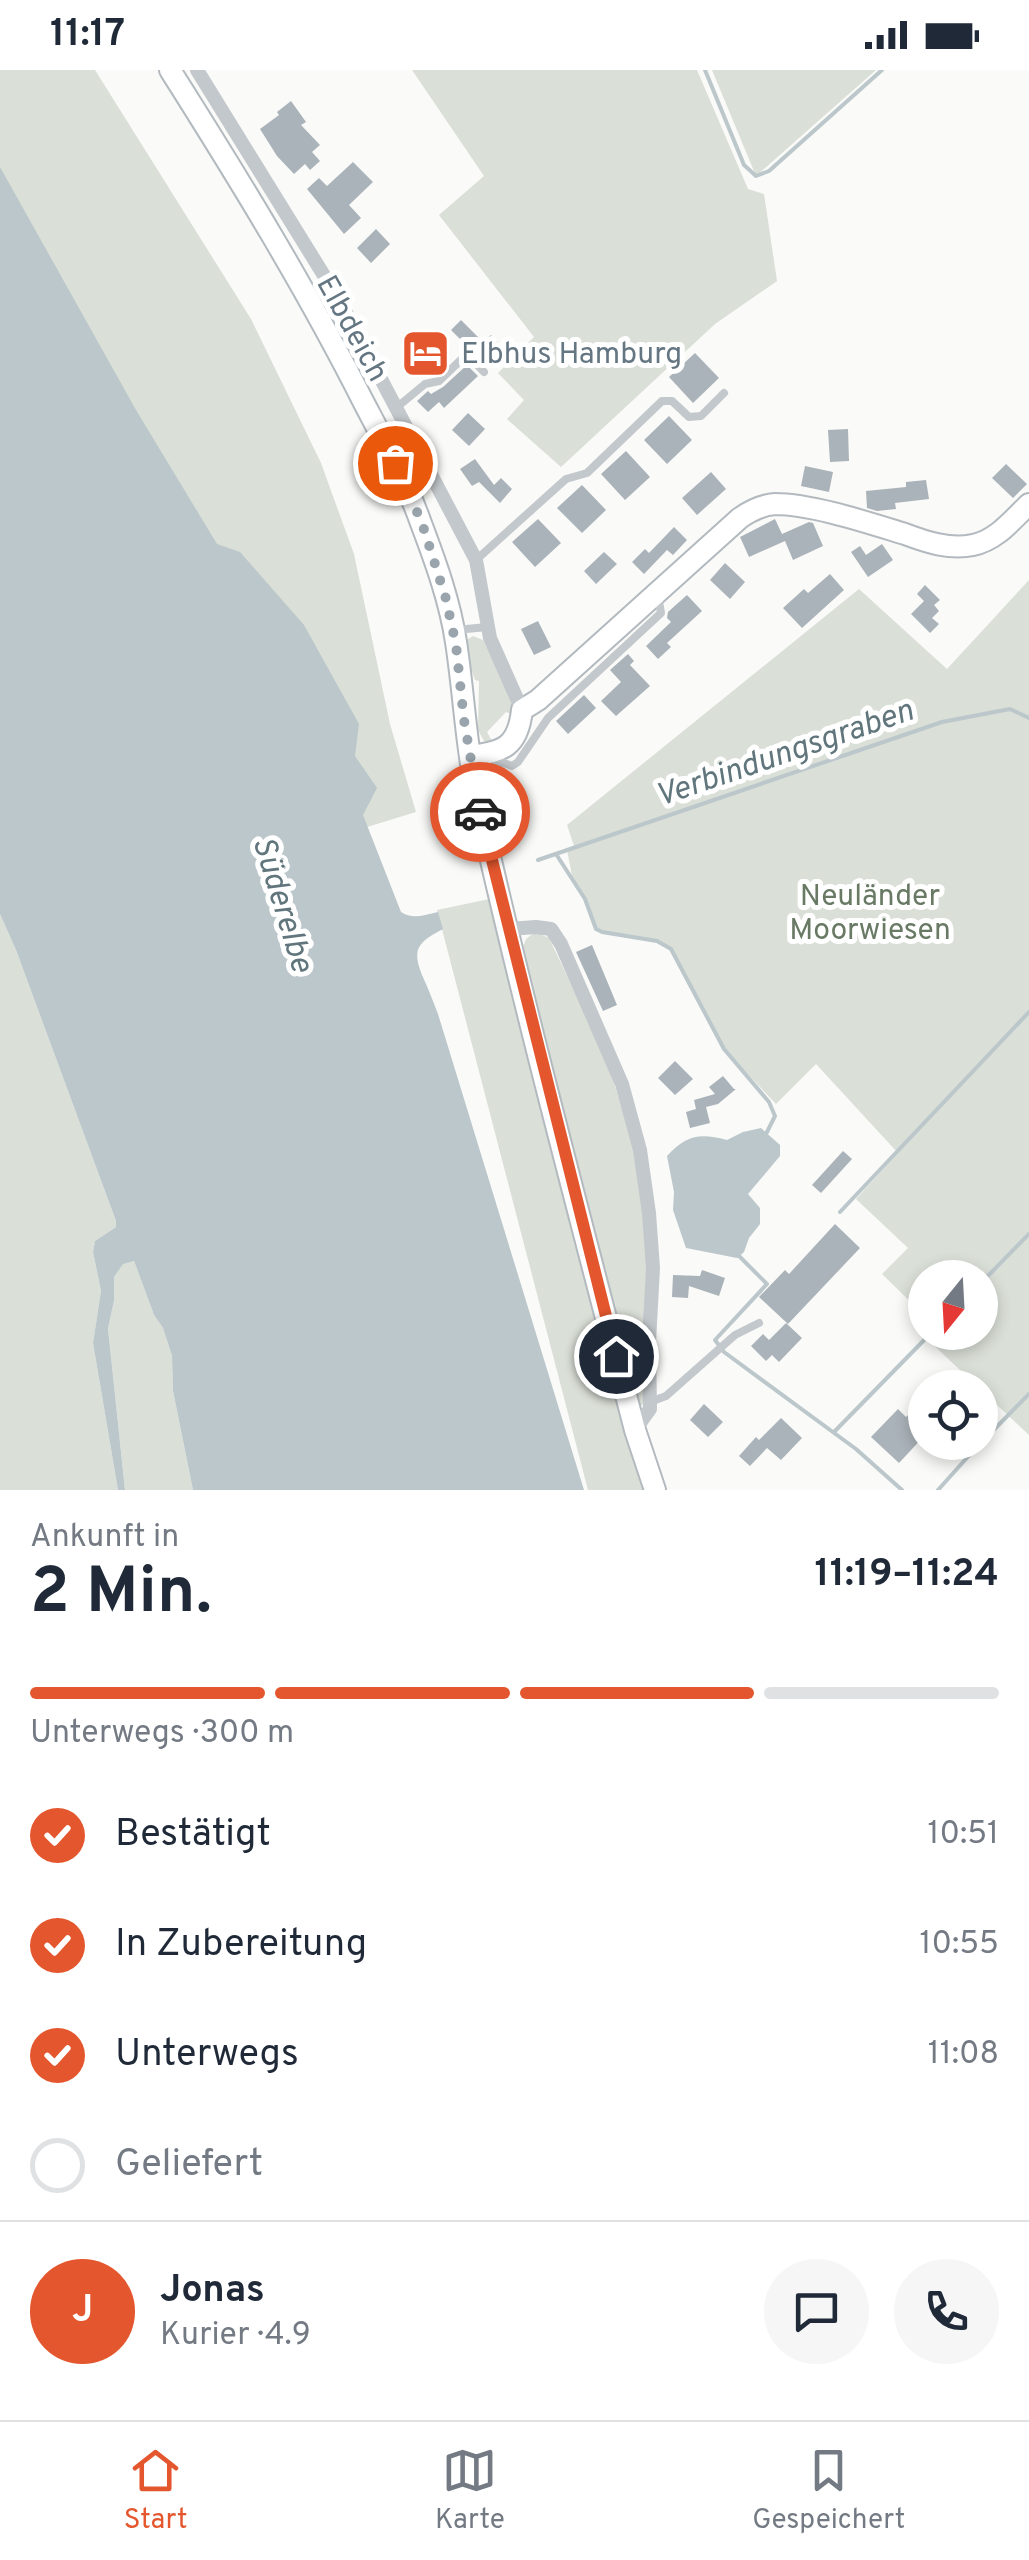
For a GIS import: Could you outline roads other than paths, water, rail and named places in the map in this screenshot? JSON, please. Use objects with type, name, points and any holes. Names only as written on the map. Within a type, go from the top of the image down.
[{"type":"street","name":"Elbdeich","points":[[170,70],[263,218],[335,345],[422,523],[470,688],[469,746],[474,784],[509,929],[635,1430],[656,1490]]},
{"type":"street","name":"Elbdeich","points":[[197,70],[342,302],[476,560],[490,638],[522,710]]},
{"type":"street","points":[[469,746],[494,753],[506,747],[520,725],[522,710],[538,700],[740,518],[766,506],[796,507],[840,516],[929,542],[959,546],[988,540],[1029,504]]},
{"type":"street","points":[[509,929],[551,929],[561,944],[622,1084],[640,1150],[652,1268],[650,1409],[635,1430]]},
{"type":"lane","points":[[396,408],[425,384],[439,381],[467,354],[484,372]]},
{"type":"lane","points":[[476,560],[566,479],[587,473],[662,401],[672,401],[689,416],[701,416],[724,392]]},
{"type":"lane","points":[[494,753],[504,764],[512,766],[518,762],[548,718],[661,613],[658,593]]},
{"type":"lane","points":[[455,637],[487,627]]},
{"type":"lane","points":[[494,753],[512,811]]},
{"type":"lane","points":[[650,1402],[666,1396],[735,1336],[759,1323]]},
{"type":"water","name":"Süderelbe","points":[[0,167],[136,410],[217,544],[240,552],[304,625],[359,724],[355,756],[377,788],[363,815],[401,912],[414,916],[438,912],[443,929],[419,947],[419,966],[438,1014],[584,1490],[193,1490],[173,1391],[172,1356],[134,1261],[123,1264],[114,1277],[108,1328],[125,1490],[118,1490],[93,1343],[101,1291],[93,1252],[95,1241],[116,1227],[116,1221],[0,914]]},
{"type":"water","points":[[761,1128],[780,1145],[780,1156],[748,1194],[760,1208],[760,1224],[744,1252],[737,1258],[686,1248],[673,1210],[667,1156],[694,1138],[727,1140]]},
{"type":"waterway","points":[[705,70],[744,165],[756,176],[769,171],[882,70]]},
{"type":"waterway","name":"Verbindungsgraben","points":[[538,860],[942,722],[1010,709],[1029,718]]},
{"type":"waterway","points":[[556,854],[585,899],[596,929],[657,941],[671,949],[724,1049],[769,1102],[775,1116],[765,1136]]},
{"type":"waterway","points":[[840,1212],[1029,1012]]},
{"type":"waterway","points":[[998,1266],[1029,1234]]},
{"type":"waterway","points":[[738,1255],[767,1284],[715,1340],[724,1352],[856,1449],[902,1490]]},
{"type":"waterway","points":[[834,1432],[914,1350]]},
{"type":"waterway","points":[[938,1490],[1029,1394]]},
{"type":"place","name":"Elbhus Hamburg","points":[[426,353]]},
{"type":"park label","name":"Neuländer Moorwiesen","points":[[870,912]]}]
